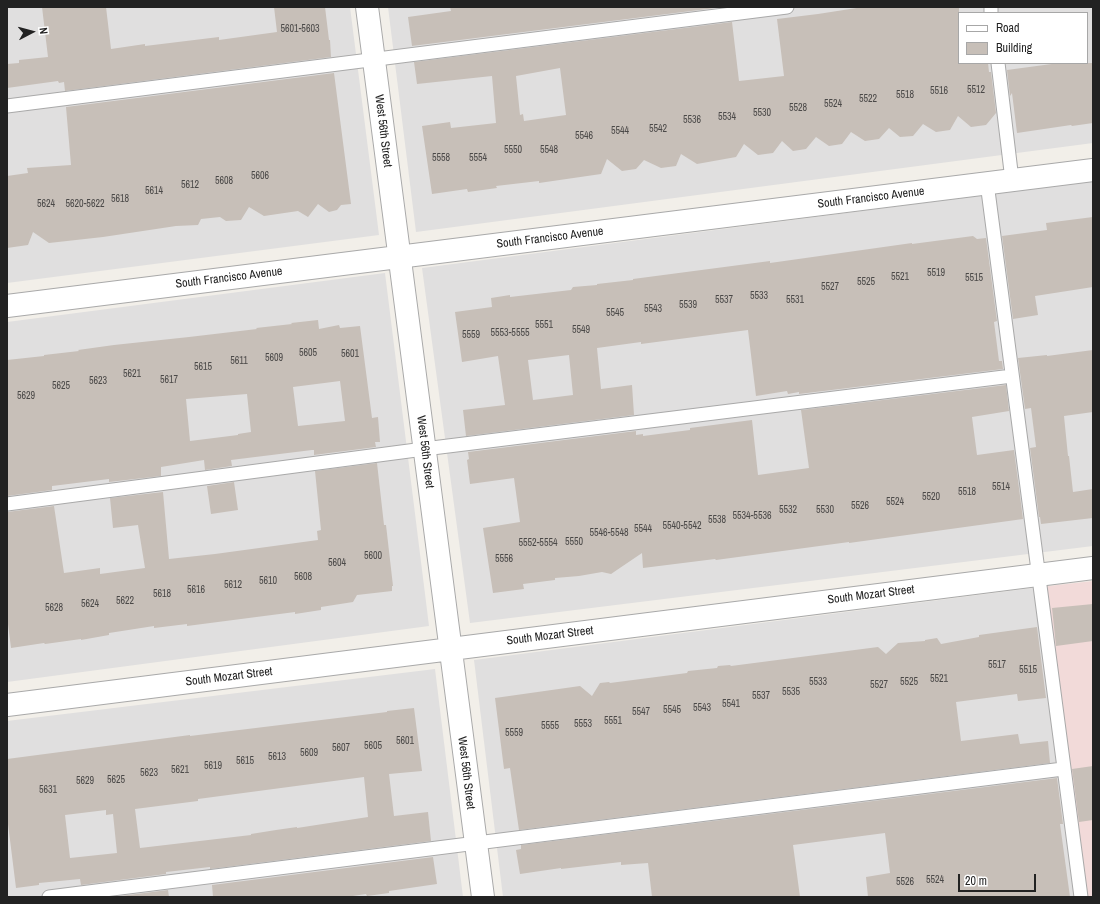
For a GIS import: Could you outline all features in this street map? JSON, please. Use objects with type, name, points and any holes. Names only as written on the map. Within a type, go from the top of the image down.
[{"type":"street","name":"West 56th Street","points":[[368,7],[482,897]]},
{"type":"street","name":"South Francisco Avenue","points":[[7,306],[1093,170]]},
{"type":"street","name":"South Mozart Street","points":[[7,704],[1093,568]]},
{"type":"lane","points":[[7,106],[787,7]]},
{"type":"lane","points":[[998,64],[1012,180]]},
{"type":"lane","points":[[987,183],[1081,897]]},
{"type":"lane","points":[[7,504],[424,449],[1012,376]]},
{"type":"lane","points":[[49,897],[1064,768]]},
{"type":"shaded area","points":[[7,7],[350,7],[379,235],[7,283]]},
{"type":"shaded area","points":[[388,7],[1093,7],[1093,143],[416,232]]},
{"type":"shaded area","points":[[1093,181],[1093,546],[470,623],[422,268]]},
{"type":"shaded area","points":[[385,273],[429,626],[7,682],[7,322]]},
{"type":"shaded area","points":[[1093,581],[1093,897],[1081,897],[1040,587]]},
{"type":"shaded area","points":[[1040,587],[1081,897],[503,897],[474,660]]},
{"type":"shaded area","points":[[435,669],[463,897],[7,897],[7,721]]},
{"type":"building","points":[[42,7],[106,7],[111,49],[145,44],[145,46],[219,37],[219,40],[277,32],[274,7],[325,7],[331,57],[65,91],[64,82],[59,83],[58,81],[7,88],[7,64],[19,63],[19,60],[48,57]]},
{"type":"building","points":[[450,7],[723,7],[412,46],[408,17],[451,11]]},
{"type":"building","points":[[863,7],[959,7],[958,64],[988,64],[989,72],[991,72],[996,113],[986,125],[971,127],[958,116],[950,130],[936,132],[923,124],[913,136],[900,137],[889,128],[879,139],[865,141],[851,132],[842,144],[829,146],[816,137],[806,149],[793,151],[782,141],[773,153],[758,155],[744,144],[736,157],[697,164],[681,154],[676,166],[661,168],[644,160],[636,169],[622,171],[607,159],[601,174],[539,183],[539,181],[496,186],[497,188],[468,192],[467,189],[432,194],[422,126],[450,122],[451,128],[496,123],[492,76],[417,84],[414,62],[732,22],[739,81],[784,76],[777,19]],"holes":[[[560,68],[566,115],[524,121],[523,114],[520,115],[516,76]]]},
{"type":"building","points":[[1093,63],[1093,123],[1017,133],[1012,93],[1010,96],[1007,70],[1052,64]]},
{"type":"building","points":[[334,73],[351,204],[341,205],[337,210],[329,212],[318,204],[308,217],[298,211],[264,216],[249,207],[241,220],[226,221],[220,217],[201,219],[198,225],[176,226],[103,237],[49,243],[33,232],[28,245],[7,248],[7,176],[28,173],[27,168],[71,165],[66,107]]},
{"type":"building","points":[[1093,217],[1093,287],[1035,296],[1038,315],[1013,319],[1002,236],[1047,230],[1046,223]]},
{"type":"building","points":[[973,236],[977,239],[986,238],[997,321],[994,322],[999,361],[1002,361],[1003,369],[799,394],[799,392],[788,394],[787,391],[756,396],[748,330],[641,344],[641,342],[597,348],[601,389],[632,385],[634,415],[466,436],[463,410],[505,405],[498,356],[462,362],[455,312],[492,307],[491,298],[510,295],[510,297],[571,290],[573,287]],"holes":[[[569,355],[573,395],[533,400],[528,360]]]},
{"type":"building","points":[[318,320],[319,329],[339,325],[340,328],[360,326],[372,418],[378,417],[380,442],[375,442],[376,447],[314,455],[314,450],[312,450],[231,460],[232,466],[205,470],[204,460],[161,467],[161,476],[109,482],[109,479],[52,486],[52,490],[7,496],[7,360],[114,345],[257,329],[256,328],[292,324],[291,323]],"holes":[[[340,381],[345,421],[298,426],[293,387]],[[247,394],[251,432],[190,441],[186,399]]]},
{"type":"building","points":[[1093,350],[1093,412],[1064,416],[1073,492],[1093,489],[1093,518],[1041,524],[1030,448],[1036,447],[1031,408],[1025,409],[1018,358]]},
{"type":"building","points":[[1006,385],[1009,411],[972,417],[977,455],[1014,450],[1023,519],[849,543],[643,568],[642,553],[611,574],[602,572],[555,578],[555,580],[523,584],[524,589],[493,593],[483,528],[520,522],[514,478],[470,484],[467,460],[469,459],[468,452],[636,431],[636,435],[643,434],[643,436],[752,420],[758,475],[809,468],[801,410]]},
{"type":"building","points":[[377,463],[384,525],[386,525],[393,586],[392,591],[357,595],[353,602],[321,607],[321,610],[295,614],[295,612],[187,626],[187,624],[154,628],[154,626],[109,633],[109,635],[81,640],[44,643],[11,648],[7,616],[7,512],[54,506],[64,573],[100,568],[100,574],[145,568],[138,525],[113,528],[110,498],[163,492],[169,559],[215,554],[318,540],[317,531],[321,530],[315,471]]},
{"type":"building","points":[[234,482],[238,510],[211,514],[207,486]]},
{"type":"building","points":[[1093,604],[1093,641],[1056,646],[1052,608]]},
{"type":"building","points":[[1037,627],[1046,698],[1018,701],[1017,694],[956,702],[961,741],[1018,734],[1020,744],[1048,741],[1050,763],[519,830],[510,768],[504,769],[495,698],[580,686],[592,696],[600,683],[687,673],[688,671],[717,668],[718,666],[731,666],[878,647],[886,654],[898,643],[925,641],[937,638],[941,644],[979,637],[979,635]]},
{"type":"building","points":[[414,708],[422,771],[389,774],[394,816],[428,812],[431,841],[210,869],[210,867],[166,872],[166,874],[81,885],[80,879],[39,883],[39,885],[16,888],[7,816],[7,759]],"holes":[[[364,777],[368,817],[251,835],[140,848],[135,809]],[[106,810],[106,815],[113,814],[117,853],[70,858],[65,815]]]},
{"type":"building","points":[[1093,766],[1093,820],[1079,822],[1072,769]]},
{"type":"building","points":[[1057,778],[1063,824],[1060,824],[1070,897],[868,897],[866,877],[890,873],[885,833],[793,845],[800,897],[652,897],[648,863],[621,865],[621,862],[520,874],[516,850],[521,849],[521,845]]},
{"type":"building","points":[[433,857],[437,884],[389,891],[389,893],[346,897],[213,897],[212,885]]},
{"type":"building","points":[[168,890],[169,897],[113,897]]}]
